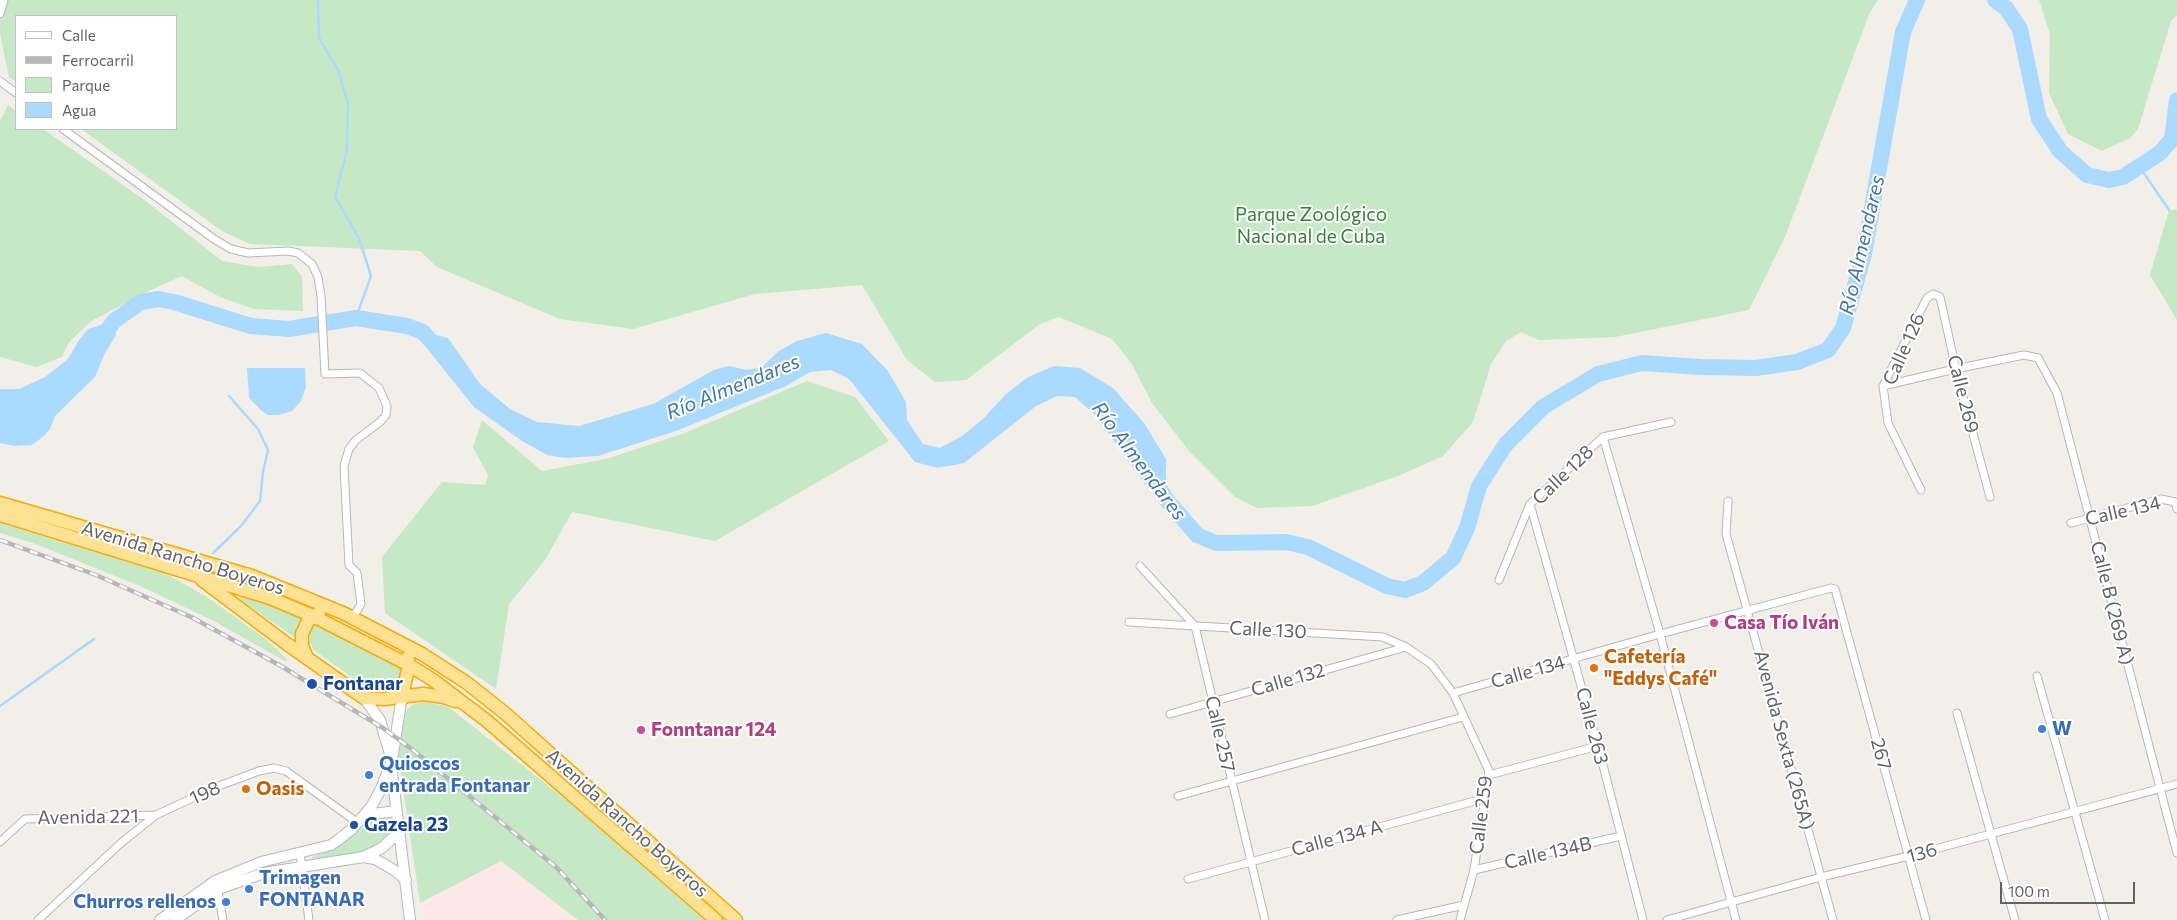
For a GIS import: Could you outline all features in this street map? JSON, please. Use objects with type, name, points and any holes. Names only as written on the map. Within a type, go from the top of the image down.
[{"type":"highway","name":"Avenida Rancho Boyeros","points":[[0,503],[252,576],[348,615],[402,644],[450,672],[486,698],[577,776],[736,920]]},
{"type":"highway","name":"Avenida Rancho Boyeros","points":[[0,515],[243,588],[313,616],[409,665],[433,680],[524,752],[716,920]]},
{"type":"highway","points":[[172,567],[216,589],[287,644],[364,698],[384,699],[416,694],[436,695],[472,710]]},
{"type":"highway","points":[[307,658],[302,646],[302,634],[306,624],[313,616],[322,612],[348,615]]},
{"type":"highway","points":[[402,644],[409,665],[402,696]]},
{"type":"street","points":[[0,14],[4,0]]},
{"type":"street","points":[[0,81],[15,92]]},
{"type":"street","points":[[64,130],[214,239],[231,249],[248,254],[288,251],[298,253],[312,264],[318,277],[321,296],[325,374],[360,373],[379,388],[387,406],[386,415],[380,422],[356,440],[349,449],[344,466],[349,565],[357,573],[361,598],[361,604],[348,615]]},
{"type":"street","name":"Calle 269","points":[[1933,294],[1940,297],[1955,368],[1990,498]]},
{"type":"street","name":"Calle 126","points":[[1921,490],[1888,423],[1883,386],[1927,298],[1933,294]]},
{"type":"street","name":"Calle B (269 A)","points":[[1955,368],[2024,355],[2038,358],[2057,393],[2177,853]]},
{"type":"street","points":[[1883,386],[1955,368]]},
{"type":"street","name":"Calle 128","points":[[1499,580],[1530,504],[1603,437],[1671,422]]},
{"type":"street","points":[[1603,437],[1660,634],[1736,920]]},
{"type":"street","name":"Calle 134","points":[[2072,523],[2161,499],[2176,505]]},
{"type":"street","name":"Avenida Sexta (265A)","points":[[1728,501],[1726,534],[1833,920]]},
{"type":"street","name":"Calle 263","points":[[1530,504],[1598,746],[1643,920]]},
{"type":"street","name":"Calle 257","points":[[1140,566],[1194,626],[1265,920]]},
{"type":"street","name":"Calle 134","points":[[1453,693],[1748,610],[1831,588],[1835,589]]},
{"type":"street","name":"267","points":[[1835,589],[1926,920]]},
{"type":"street","name":"Calle 130","points":[[1129,622],[1383,637],[1406,647]]},
{"type":"street","name":"Calle 259","points":[[1406,647],[1431,664],[1453,693],[1462,717],[1489,771],[1474,870],[1460,920]]},
{"type":"street","name":"Calle 132","points":[[1170,714],[1406,647]]},
{"type":"street","points":[[2038,676],[2106,920]]},
{"type":"street","points":[[160,920],[217,885],[261,862],[331,845],[361,819],[377,798],[392,760],[402,696]]},
{"type":"street","points":[[364,698],[380,720],[392,760],[396,811],[410,920]]},
{"type":"street","points":[[1957,713],[2015,920]]},
{"type":"street","points":[[1178,796],[1462,717]]},
{"type":"street","points":[[1489,775],[1598,746]]},
{"type":"street","name":"198","points":[[156,815],[216,787],[259,771],[274,768],[286,771],[361,819]]},
{"type":"street","name":"136","points":[[1667,920],[1821,877],[1909,856],[2177,784]]},
{"type":"street","name":"Calle 134 A","points":[[1188,879],[1486,798]]},
{"type":"street","points":[[361,819],[396,811]]},
{"type":"street","points":[[38,920],[121,843],[156,815]]},
{"type":"street","name":"Avenida 221","points":[[0,842],[25,818],[156,815]]},
{"type":"street","points":[[175,920],[217,885],[264,873],[363,857],[382,848],[399,832]]},
{"type":"street","name":"Calle 134B","points":[[1474,870],[1621,836]]},
{"type":"street","points":[[300,854],[309,920]]},
{"type":"street","points":[[363,857],[382,862],[406,880]]},
{"type":"street","points":[[217,885],[223,920]]},
{"type":"street","points":[[1396,920],[1464,905]]},
{"type":"shaded area","points":[[501,861],[578,920],[423,920],[420,903]]},
{"type":"green space","name":"Parque Zoológico Nacional de Cuba","points":[[0,0],[1878,0],[1870,12],[1785,237],[1749,310],[1615,337],[1539,340],[1521,332],[1506,341],[1491,364],[1473,422],[1443,456],[1398,476],[1312,506],[1257,508],[1235,497],[1189,451],[1152,403],[1132,364],[1112,339],[1059,317],[1040,324],[966,380],[935,382],[907,360],[862,285],[755,294],[633,329],[560,319],[437,267],[420,251],[250,244],[222,231],[82,130],[178,130],[178,15],[15,15],[15,81],[9,77],[0,34]]},
{"type":"green space","points":[[2039,0],[2177,0],[2177,15],[2171,21],[2138,129],[2130,138],[2102,151],[2068,134],[2049,93],[2050,34]]},
{"type":"green space","points":[[8,105],[15,110],[15,130],[44,130],[143,199],[222,261],[258,267],[292,264],[302,277],[303,311],[254,309],[220,297],[182,276],[91,321],[69,342],[62,357],[37,367],[0,357],[0,121]]},
{"type":"green space","points":[[2169,210],[2177,210],[2177,320],[2150,275]]},
{"type":"green space","points":[[807,381],[855,397],[889,441],[715,541],[572,512],[545,560],[509,604],[496,689],[385,613],[382,557],[442,482],[485,485],[488,475],[473,447],[482,420],[542,471],[606,459],[685,433]]},
{"type":"green space","points":[[0,523],[167,574],[207,597],[267,640],[288,660],[285,661],[212,620],[140,586],[33,543],[0,533]]},
{"type":"green space","points":[[242,594],[302,615],[297,639],[242,601],[240,597]]},
{"type":"green space","points":[[317,623],[404,668],[400,680],[395,686],[386,691],[372,690],[365,687],[314,650],[310,642],[310,633]]},
{"type":"green space","points":[[424,702],[447,706],[569,802],[704,920],[578,920],[501,861],[420,903],[398,754],[406,711],[414,704]]},
{"type":"green space","points":[[378,816],[387,817],[391,824],[391,831],[385,842],[368,852],[312,859],[312,857],[339,847]]},
{"type":"water","points":[[114,321],[116,335],[104,355],[95,377],[55,416],[50,429],[44,436],[32,445],[15,446],[0,443],[0,389],[19,389],[45,377],[68,359],[88,329]]},
{"type":"water","points":[[423,332],[448,338],[480,384],[510,409],[537,422],[579,426],[653,404],[714,370],[728,366],[748,370],[762,367],[779,351],[797,341],[826,333],[862,344],[888,371],[906,402],[907,420],[923,444],[940,448],[962,436],[983,419],[1005,395],[1028,377],[1054,366],[1080,368],[1113,388],[1144,423],[1166,459],[1166,499],[1144,483],[1096,416],[1075,397],[1057,396],[1036,406],[964,463],[938,468],[915,462],[849,379],[831,370],[810,372],[786,386],[676,431],[598,456],[565,458],[547,455],[522,441],[474,407],[433,356]]},
{"type":"water","points":[[247,368],[305,368],[306,387],[301,401],[292,411],[279,415],[268,415],[249,398]]},
{"type":"waterway","points":[[318,0],[319,38],[338,70],[348,103],[347,150],[335,197],[359,238],[371,276],[356,318]]},
{"type":"waterway","name":"Río Almendares","points":[[1154,480],[1166,499],[1197,535],[1216,543],[1286,542],[1308,547],[1387,586],[1405,590],[1423,583],[1453,558],[1467,528],[1479,486],[1506,444],[1543,407],[1598,374],[1642,363],[1756,368],[1797,362],[1828,350],[1843,328],[1864,254],[1903,32],[1917,0]]},
{"type":"waterway","name":"Río Almendares","points":[[1995,0],[2006,8],[2020,29],[2039,119],[2060,151],[2087,175],[2109,180],[2123,177],[2160,153],[2172,139],[2177,100]]},
{"type":"waterway","points":[[2139,166],[2169,210]]},
{"type":"waterway","name":"Río Almendares","points":[[102,338],[114,321],[141,302],[158,299],[174,302],[251,326],[289,329],[356,318],[407,326],[423,332],[438,349]]},
{"type":"waterway","points":[[213,553],[241,526],[260,501],[263,472],[268,450],[258,429],[229,396]]},
{"type":"waterway","points":[[0,706],[94,639]]},
{"type":"railway","points":[[0,540],[96,575],[191,617],[281,666],[383,728],[413,750],[556,867],[605,920]]},
{"type":"place","name":"Casa Tío Iván","points":[[1714,623]]},
{"type":"place","name":"Cafetería \"Eddys Café\"","points":[[1594,668]]},
{"type":"place","name":"Fontanar","points":[[312,684]]},
{"type":"place","name":"W","points":[[2042,729]]},
{"type":"place","name":"Fonntanar 124","points":[[641,730]]},
{"type":"place","name":"Quioscos entrada Fontanar","points":[[369,775]]},
{"type":"place","name":"Oasis","points":[[246,789]]},
{"type":"place","name":"Gazela 23","points":[[354,825]]},
{"type":"place","name":"Trimagen FONTANAR","points":[[249,889]]},
{"type":"place","name":"Churros rellenos","points":[[226,902]]}]
